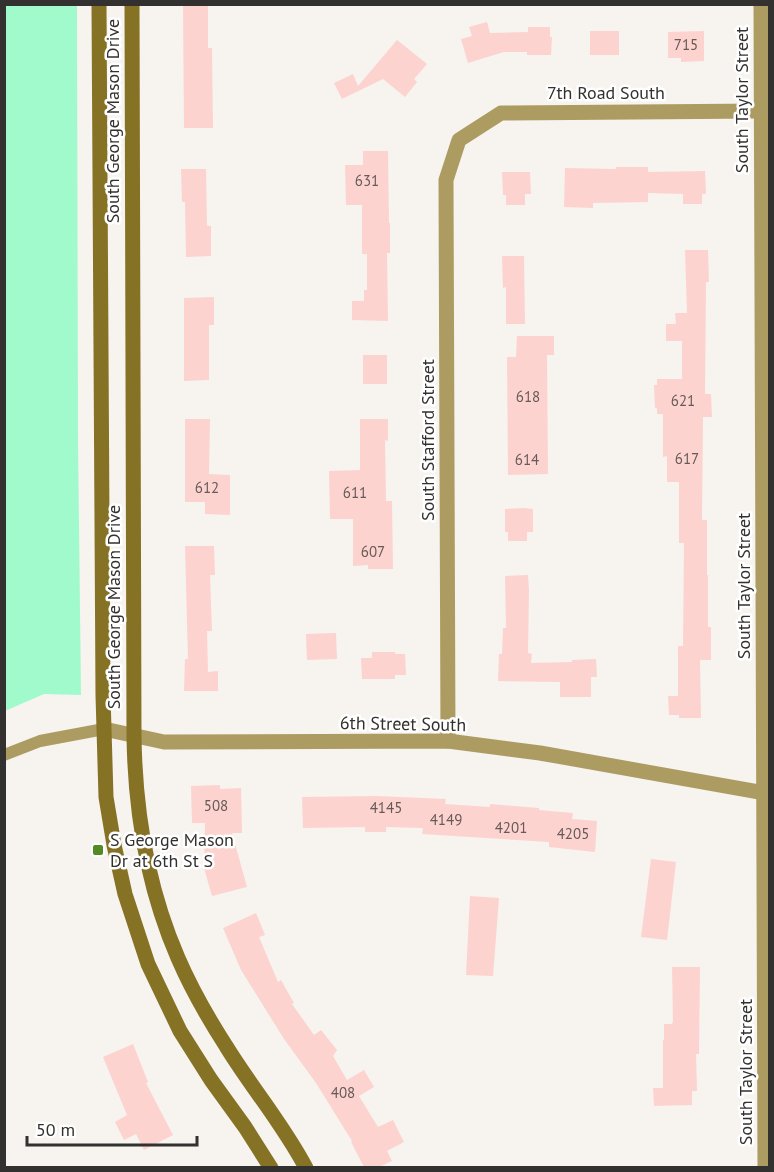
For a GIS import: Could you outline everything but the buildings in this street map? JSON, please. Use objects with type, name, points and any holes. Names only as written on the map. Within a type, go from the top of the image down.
[{"type":"main road","name":"South George Mason Drive","points":[[99,4],[106,797],[125,894],[148,964],[180,1031],[271,1167]]},
{"type":"main road","name":"South George Mason Drive","points":[[132,4],[134,736],[137,792],[146,851],[160,910],[178,957],[199,1002],[226,1047],[280,1124],[306,1167]]},
{"type":"street","name":"South Taylor Street","points":[[761,4],[767,794],[765,1167]]},
{"type":"street","name":"7th Road South","points":[[459,140],[501,113],[761,111]]},
{"type":"street","name":"South Stafford Street","points":[[448,741],[446,180],[459,140]]},
{"type":"street","name":"6th Street South","points":[[104,729],[164,742],[448,741],[540,753],[767,794]]},
{"type":"lane","points":[[4,755],[40,741],[104,729]]},
{"type":"green space","points":[[5,4],[77,5],[81,695],[44,694],[5,711]]},
{"type":"place","name":"S George Mason Dr at 6th St S","points":[[98,850]]}]
